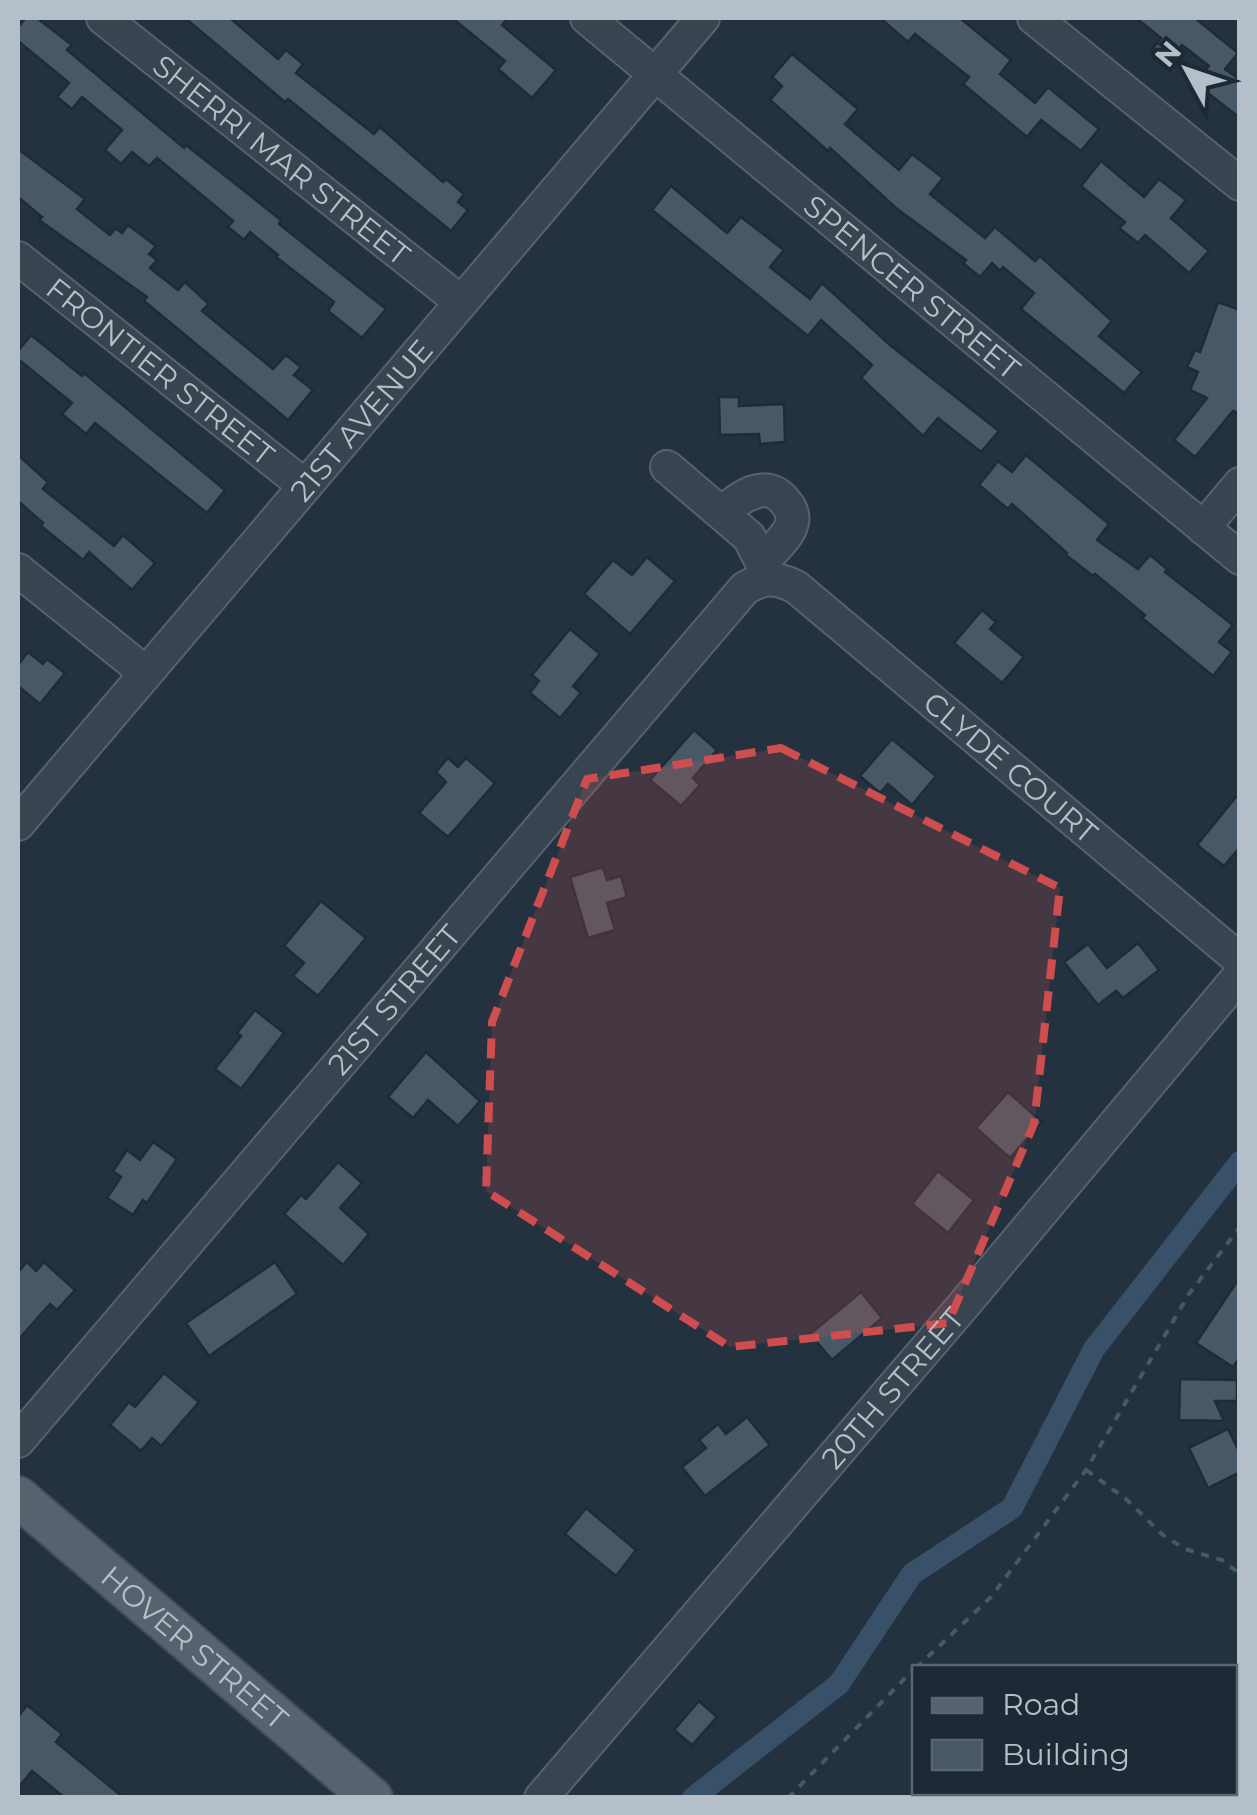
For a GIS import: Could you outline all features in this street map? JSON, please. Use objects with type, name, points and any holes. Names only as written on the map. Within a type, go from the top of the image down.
[{"type":"main road","name":"HOVER STREET","points":[[18,1498],[372,1798]]},
{"type":"street","name":"SHERRI MAR STREET","points":[[103,18],[461,302]]},
{"type":"street","name":"SPENCER STREET","points":[[587,18],[1240,558]]},
{"type":"street","name":"21ST AVENUE","points":[[18,824],[703,18]]},
{"type":"street","points":[[1034,18],[1240,184]]},
{"type":"street","name":"FRONTIER STREET","points":[[18,258],[305,486]]},
{"type":"street","name":"CLYDE COURT","points":[[667,467],[749,537],[771,573],[796,587],[1240,960]]},
{"type":"street","points":[[1204,528],[1240,484]]},
{"type":"street","name":"21ST STREET","points":[[18,1441],[745,588],[771,573],[792,525],[792,510],[782,495],[763,489],[742,496],[722,514]]},
{"type":"street","points":[[18,570],[146,673]]},
{"type":"street","name":"20TH STREET","points":[[540,1798],[962,1307],[1240,975]]},
{"type":"path","points":[[918,1665],[991,1597],[1086,1470],[1190,1294],[1240,1228]]},
{"type":"path","points":[[1086,1470],[1126,1499],[1163,1535],[1185,1549],[1222,1560],[1240,1574]]},
{"type":"path","points":[[788,1798],[912,1671]]},
{"type":"highlighted area","points":[[781,748],[1060,888],[1034,1124],[948,1323],[730,1347],[486,1191],[492,1022],[587,779]]},
{"type":"building","points":[[26,18],[37,18],[72,45],[67,50],[386,309],[362,338],[328,311],[334,302],[250,232],[244,240],[228,227],[233,221],[157,158],[149,166],[132,152],[121,164],[105,150],[122,130],[82,97],[72,109],[57,97],[69,83],[18,41],[18,27]]},
{"type":"building","points":[[185,18],[230,18],[278,59],[286,50],[303,64],[296,73],[374,134],[380,127],[443,182],[446,179],[464,194],[458,202],[468,210],[451,231],[288,99],[285,102]]},
{"type":"building","points":[[452,18],[508,18],[502,25],[556,70],[532,98],[498,69],[505,61]]},
{"type":"building","points":[[880,18],[960,18],[1011,60],[1000,74],[1035,103],[1048,87],[1099,129],[1081,151],[1041,120],[1027,137],[963,84],[969,77],[915,34],[908,42]]},
{"type":"building","points":[[1136,18],[1195,18],[1238,53],[1225,69],[1240,80],[1240,118],[1195,83],[1209,66],[1182,45],[1166,64],[1151,51],[1161,38]]},
{"type":"building","points":[[792,54],[858,109],[845,124],[899,170],[912,154],[943,178],[930,194],[985,238],[995,227],[1035,261],[1040,256],[1112,321],[1099,336],[1142,372],[1124,393],[1021,309],[1034,293],[1003,267],[1000,271],[992,263],[980,277],[963,263],[966,260],[896,208],[770,100],[782,86],[772,77]]},
{"type":"building","points":[[18,149],[85,199],[77,209],[110,235],[116,228],[122,233],[128,225],[156,246],[149,254],[157,260],[150,268],[178,290],[185,282],[209,304],[202,311],[273,369],[286,355],[301,367],[294,375],[313,390],[288,420],[144,301],[147,297],[39,220],[42,217],[18,197]]},
{"type":"building","points":[[1101,161],[1144,197],[1159,179],[1186,200],[1171,218],[1209,251],[1189,273],[1145,235],[1138,243],[1119,228],[1125,222],[1081,186]]},
{"type":"building","points":[[671,186],[727,233],[741,217],[784,250],[770,267],[810,299],[822,283],[890,345],[999,431],[981,452],[938,418],[923,436],[861,378],[872,365],[821,320],[808,336],[652,210]]},
{"type":"building","points":[[1218,302],[1240,310],[1240,414],[1233,411],[1195,457],[1174,440],[1207,398],[1190,390],[1198,372],[1187,367],[1195,350],[1200,352]]},
{"type":"building","points":[[31,335],[82,376],[84,373],[225,490],[207,513],[95,423],[86,434],[62,414],[72,403],[18,359],[18,351]]},
{"type":"building","points":[[719,397],[739,397],[739,406],[784,404],[785,442],[760,444],[759,434],[720,435]]},
{"type":"building","points":[[18,455],[48,482],[43,489],[114,546],[123,535],[155,563],[132,590],[89,552],[83,560],[41,526],[43,523],[18,501]]},
{"type":"building","points":[[1026,455],[1109,524],[1097,540],[1138,569],[1150,555],[1167,569],[1165,572],[1233,625],[1219,642],[1232,652],[1213,676],[1142,618],[1145,615],[1066,555],[1012,504],[1008,509],[979,485],[998,461],[1012,472]]},
{"type":"building","points":[[647,557],[675,581],[630,634],[584,594],[613,560],[632,575]]},
{"type":"building","points":[[982,610],[996,622],[990,629],[1024,657],[1002,683],[954,643]]},
{"type":"building","points":[[570,629],[600,654],[573,686],[581,693],[560,718],[530,693],[539,681],[532,675]]},
{"type":"building","points":[[28,652],[43,664],[47,659],[65,673],[40,704],[18,686],[18,665]]},
{"type":"building","points":[[694,730],[717,750],[693,778],[700,785],[681,806],[650,780]]},
{"type":"building","points":[[892,739],[936,776],[912,805],[888,784],[880,793],[860,776]]},
{"type":"building","points":[[448,758],[458,767],[466,758],[495,783],[448,837],[419,813],[446,782],[436,772]]},
{"type":"building","points":[[1240,792],[1240,847],[1224,866],[1197,845]]},
{"type":"building","points":[[603,867],[607,880],[621,876],[627,897],[607,903],[615,930],[588,938],[570,877]]},
{"type":"building","points":[[321,901],[366,938],[318,996],[293,976],[304,963],[284,946]]},
{"type":"building","points":[[1138,943],[1159,970],[1123,998],[1116,991],[1098,1005],[1064,962],[1088,944],[1107,968]]},
{"type":"building","points":[[255,1010],[284,1033],[241,1089],[215,1069],[241,1036],[237,1033]]},
{"type":"building","points":[[426,1052],[480,1101],[458,1126],[428,1100],[413,1118],[388,1097]]},
{"type":"building","points":[[1008,1092],[1042,1122],[1010,1158],[976,1128]]},
{"type":"building","points":[[153,1142],[177,1159],[147,1203],[143,1200],[133,1215],[107,1198],[121,1177],[113,1171],[127,1150],[140,1160]]},
{"type":"building","points":[[338,1162],[362,1183],[340,1208],[369,1234],[343,1265],[284,1214],[301,1195],[306,1199]]},
{"type":"building","points":[[938,1171],[974,1200],[948,1233],[912,1204]]},
{"type":"building","points":[[27,1262],[36,1271],[44,1262],[75,1290],[57,1310],[50,1304],[18,1340],[18,1272]]},
{"type":"building","points":[[275,1262],[297,1294],[209,1356],[186,1323]]},
{"type":"building","points":[[1240,1277],[1240,1357],[1233,1367],[1196,1343]]},
{"type":"building","points":[[861,1292],[882,1318],[832,1360],[810,1334]]},
{"type":"building","points":[[164,1373],[199,1402],[161,1446],[152,1438],[141,1451],[110,1425],[129,1402],[135,1407]]},
{"type":"building","points":[[1180,1379],[1237,1380],[1237,1401],[1215,1401],[1224,1421],[1179,1420]]},
{"type":"building","points":[[747,1417],[770,1445],[705,1496],[682,1467],[706,1448],[699,1440],[718,1424],[726,1434]]},
{"type":"building","points":[[1228,1429],[1240,1453],[1240,1472],[1208,1488],[1189,1448]]},
{"type":"building","points":[[586,1508],[636,1550],[616,1576],[565,1534]]},
{"type":"building","points":[[699,1701],[717,1717],[692,1745],[674,1730]]},
{"type":"building","points":[[27,1705],[62,1734],[56,1742],[124,1798],[65,1798],[32,1771],[18,1788],[18,1717]]},
{"type":"waterway","points":[[693,1798],[839,1684],[912,1574],[1012,1508],[1094,1349],[1240,1162]]}]
